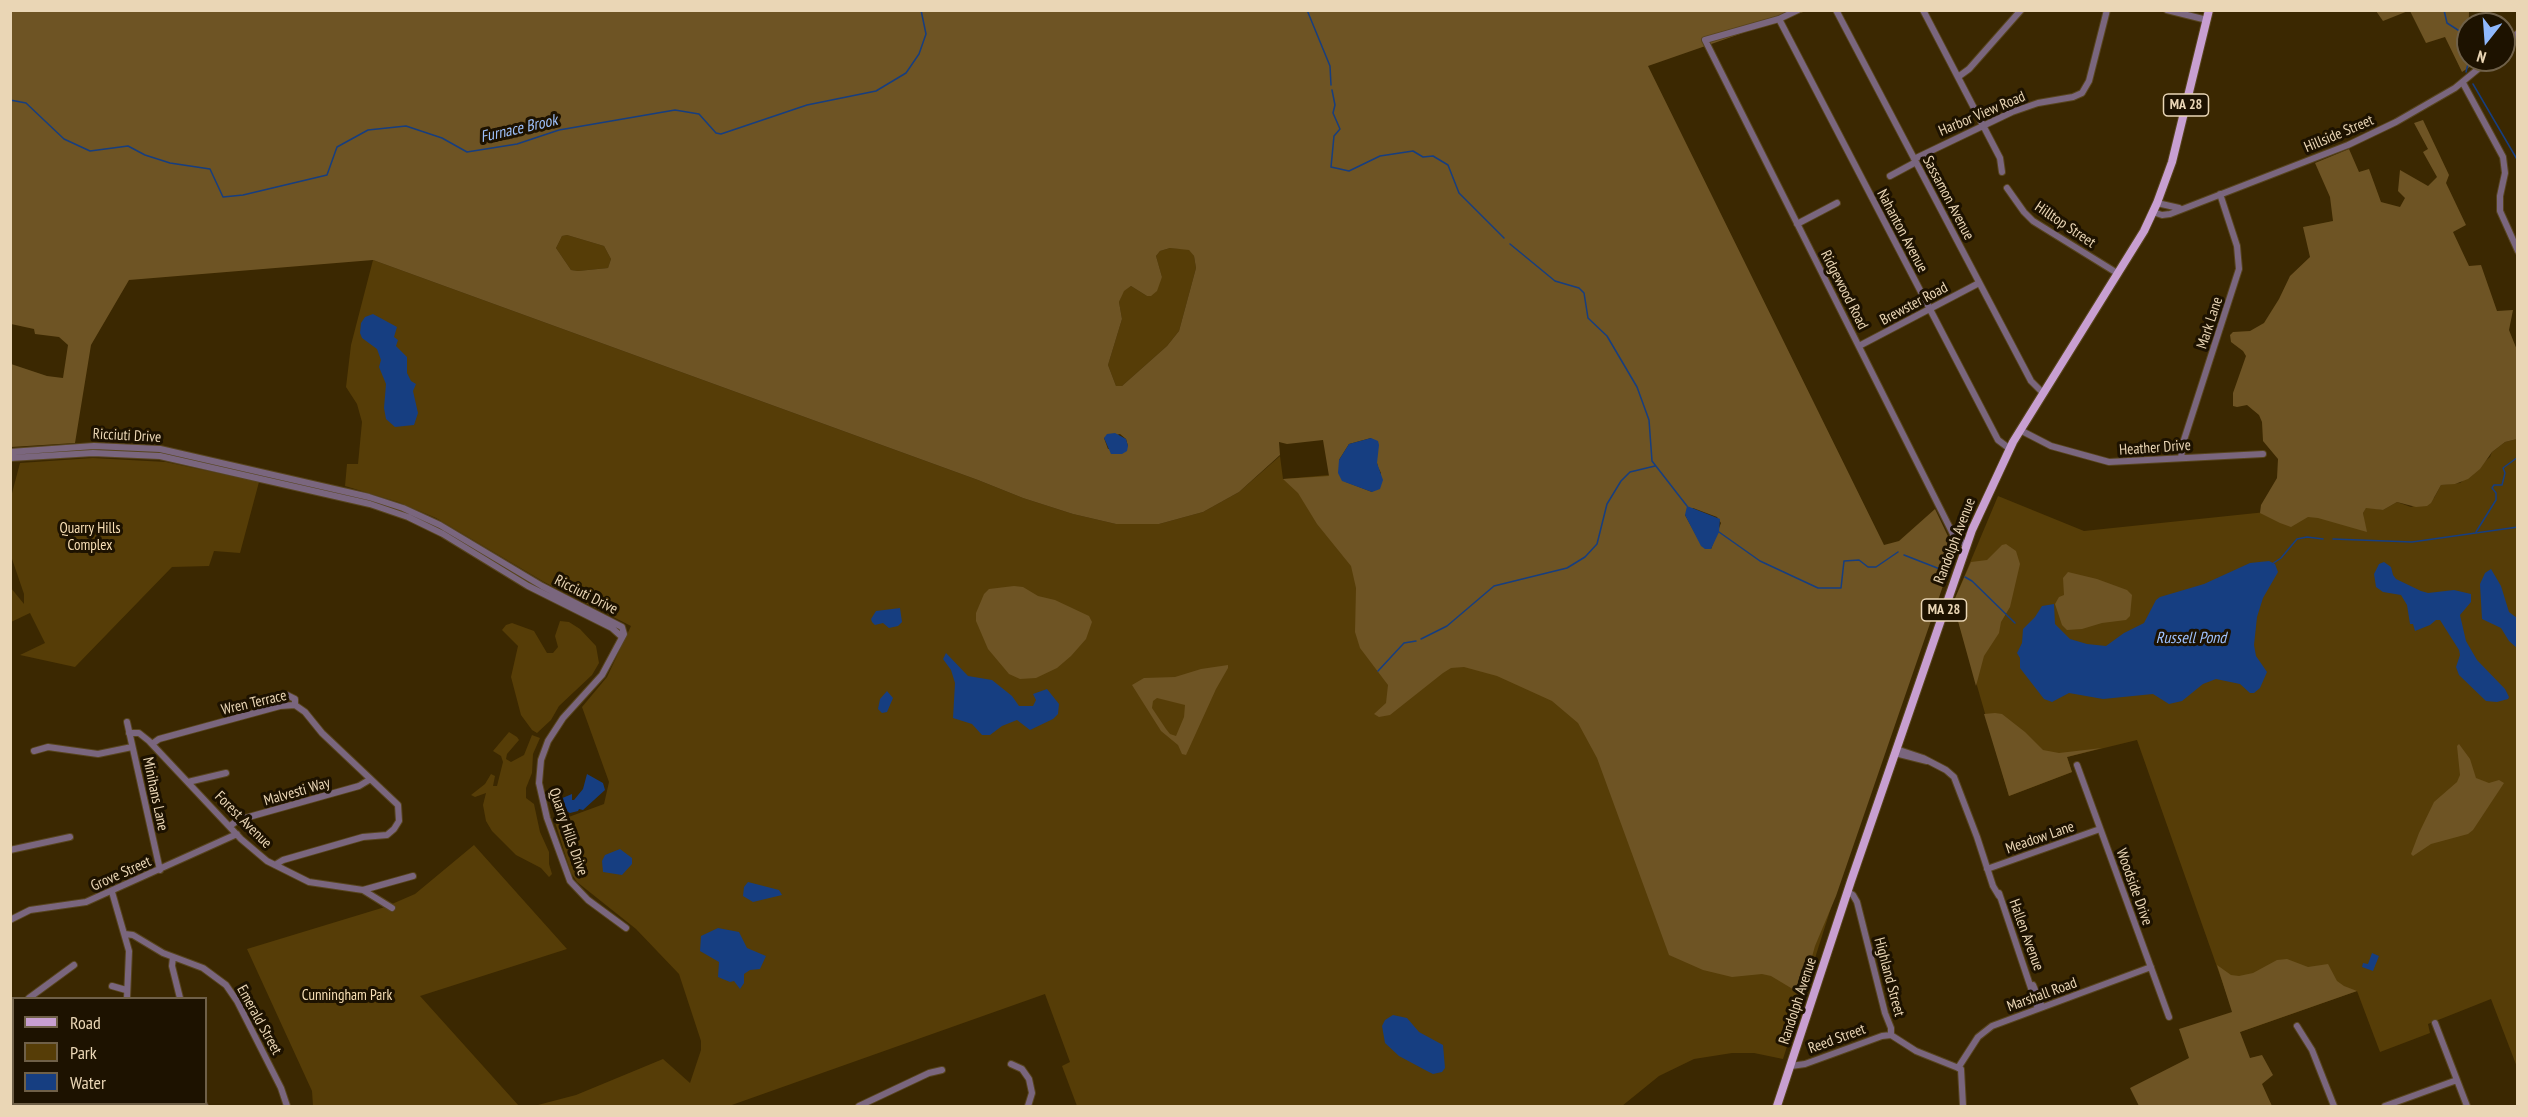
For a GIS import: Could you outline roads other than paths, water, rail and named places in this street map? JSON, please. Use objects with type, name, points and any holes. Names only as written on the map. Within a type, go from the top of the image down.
[{"type":"main road","name":"Randolph Avenue","points":[[1777,1107],[1966,545],[1982,505],[2020,430],[2153,212],[2172,162],[2209,10]]},
{"type":"street","points":[[1779,19],[1798,10]]},
{"type":"street","name":"Sassamon Avenue","points":[[1836,10],[2032,384],[2043,393]]},
{"type":"street","points":[[1923,10],[2000,158],[2002,172]]},
{"type":"street","points":[[1958,77],[1969,69],[2021,10]]},
{"type":"street","name":"Harbor View Road","points":[[1890,176],[1983,125],[2017,110],[2073,97],[2084,91],[2089,81],[2107,10]]},
{"type":"street","points":[[2167,10],[2207,20]]},
{"type":"street","name":"Ridgewood Road","points":[[1779,19],[1705,40],[1954,536],[1966,545]]},
{"type":"street","name":"Nahanton Avenue","points":[[1779,19],[1998,440],[2010,449]]},
{"type":"street","name":"Hillside Street","points":[[2153,212],[2164,215],[2186,208],[2354,142],[2396,122],[2463,83],[2475,72]]},
{"type":"street","points":[[2463,83],[2502,153],[2505,169],[2499,200],[2500,211],[2517,251]]},
{"type":"street","name":"Hilltop Street","points":[[2007,188],[2033,221],[2117,273]]},
{"type":"street","name":"Mark Lane","points":[[2181,458],[2183,443],[2239,269],[2237,246],[2220,194]]},
{"type":"street","points":[[1797,224],[1837,203]]},
{"type":"street","points":[[2157,203],[2172,208],[2186,208]]},
{"type":"street","name":"Brewster Road","points":[[1859,346],[1979,283]]},
{"type":"street","name":"Heather Drive","points":[[2020,430],[2051,446],[2104,462],[2263,454]]},
{"type":"street","name":"Ricciuti Drive","points":[[10,452],[94,446],[160,449],[369,497],[415,513],[453,531],[542,586],[621,626],[624,631],[622,637],[612,628],[528,586],[443,534],[401,514],[364,502],[160,456],[100,453],[10,458]]},
{"type":"street","name":"Quarry Hills Drive","points":[[622,637],[600,678],[563,718],[548,741],[541,760],[539,783],[547,818],[570,882],[588,900],[626,928]]},
{"type":"street","name":"Wren Terrace","points":[[152,744],[159,739],[280,706],[281,699],[287,695],[295,699],[295,705],[305,712],[322,733],[398,805],[399,818],[392,832],[384,836],[363,837],[281,860],[275,865]]},
{"type":"street","name":"Minihans Lane","points":[[127,722],[160,870]]},
{"type":"street","name":"Forest Avenue","points":[[129,733],[139,733],[152,744],[259,855],[309,882],[363,890],[392,908]]},
{"type":"street","points":[[34,751],[48,747],[98,754],[132,747]]},
{"type":"street","name":"Hallen Avenue","points":[[1896,751],[1921,762],[1928,761],[1954,777],[2040,1008]]},
{"type":"street","name":"Woodside Drive","points":[[2077,765],[2169,1017]]},
{"type":"street","points":[[189,782],[226,773]]},
{"type":"street","name":"Malvesti Way","points":[[230,826],[238,820],[359,786],[369,780]]},
{"type":"street","name":"Meadow Lane","points":[[1989,868],[2100,829]]},
{"type":"street","name":"Grove Street","points":[[10,921],[27,911],[81,904],[237,834]]},
{"type":"street","points":[[10,850],[70,837]]},
{"type":"street","points":[[363,890],[413,876]]},
{"type":"street","points":[[337,892],[348,889]]},
{"type":"street","points":[[112,892],[129,955],[127,997]]},
{"type":"street","name":"Highland Street","points":[[1848,892],[1857,902],[1891,1035],[1916,1051],[1958,1068]]},
{"type":"street","name":"Emerald Street","points":[[125,934],[131,934],[173,957],[203,968],[229,989],[281,1088],[286,1107]]},
{"type":"street","points":[[173,957],[180,997]]},
{"type":"street","points":[[32,997],[74,965]]},
{"type":"street","name":"Marshall Road","points":[[1958,1068],[1976,1040],[1986,1030],[2151,968]]},
{"type":"street","points":[[112,986],[126,990]]},
{"type":"street","points":[[2435,1023],[2467,1107]]},
{"type":"street","points":[[2297,1026],[2314,1054],[2334,1107]]},
{"type":"street","name":"Reed Street","points":[[1791,1066],[1802,1065],[1882,1036],[1891,1035]]},
{"type":"street","points":[[1011,1064],[1022,1069],[1029,1079],[1032,1093],[1029,1107]]},
{"type":"street","points":[[1958,1068],[1957,1072],[1963,1087],[1963,1107]]},
{"type":"street","points":[[860,1107],[926,1074],[942,1070]]},
{"type":"street","points":[[2385,1107],[2457,1080]]},
{"type":"water","points":[[373,314],[397,327],[394,337],[398,340],[396,346],[407,357],[407,373],[411,381],[416,384],[413,391],[418,413],[414,425],[395,427],[386,419],[384,408],[386,384],[379,367],[381,360],[377,349],[362,338],[360,333],[361,323],[365,317]]},
{"type":"water","points":[[1115,433],[1126,439],[1127,451],[1122,454],[1111,454],[1104,438],[1107,434]]},
{"type":"water","points":[[1371,438],[1378,441],[1377,463],[1383,480],[1380,489],[1372,492],[1342,481],[1338,473],[1339,460],[1349,444]]},
{"type":"water","points":[[1687,506],[1720,519],[1719,532],[1711,549],[1701,546],[1685,515]]},
{"type":"water","name":"Russell Pond","points":[[2269,561],[2275,564],[2278,572],[2263,598],[2257,617],[2254,645],[2256,656],[2267,672],[2260,688],[2254,693],[2250,693],[2240,684],[2216,679],[2203,684],[2182,701],[2169,704],[2153,694],[2103,699],[2069,693],[2052,702],[2044,699],[2020,668],[2020,658],[2017,653],[2022,643],[2023,629],[2042,606],[2054,604],[2055,624],[2070,639],[2106,646],[2124,633],[2144,623],[2156,600],[2160,597],[2204,584],[2250,563]]},
{"type":"water","points":[[2384,562],[2391,567],[2396,579],[2421,591],[2428,593],[2454,590],[2471,594],[2471,602],[2460,615],[2466,641],[2477,660],[2505,689],[2508,699],[2497,702],[2486,701],[2459,675],[2456,667],[2460,655],[2459,650],[2440,620],[2415,631],[2413,624],[2410,624],[2407,605],[2401,595],[2383,592],[2376,587],[2374,574],[2379,564]]},
{"type":"water","points":[[2491,569],[2501,586],[2509,612],[2517,618],[2517,648],[2509,641],[2501,628],[2482,619],[2480,584],[2485,573]]},
{"type":"water","points":[[900,608],[902,622],[898,626],[889,628],[883,623],[875,625],[872,622],[871,619],[876,611]]},
{"type":"water","points":[[946,653],[968,676],[992,680],[1012,696],[1019,706],[1033,706],[1036,700],[1033,694],[1047,689],[1059,704],[1058,714],[1053,719],[1030,730],[1017,720],[1002,726],[990,735],[982,735],[972,724],[953,718],[955,683],[951,670],[943,659]]},
{"type":"water","points":[[887,691],[893,698],[887,712],[882,713],[878,709],[880,699]]},
{"type":"water","points":[[587,774],[603,783],[605,790],[583,810],[579,809],[570,813],[565,810],[560,799],[572,794],[572,800],[574,800],[583,789]]},
{"type":"water","points":[[620,849],[632,858],[632,864],[622,875],[603,872],[602,861],[605,855]]},
{"type":"water","points":[[748,882],[779,890],[782,895],[753,902],[743,896],[744,887]]},
{"type":"water","points":[[718,928],[739,932],[747,948],[766,956],[760,969],[750,970],[744,974],[744,983],[740,989],[734,981],[730,982],[718,977],[719,962],[700,951],[701,936]]},
{"type":"water","points":[[2372,953],[2379,956],[2373,971],[2362,967],[2363,963],[2368,964]]},
{"type":"water","points":[[1393,1015],[1407,1018],[1419,1032],[1443,1045],[1445,1068],[1442,1072],[1433,1074],[1427,1071],[1399,1056],[1385,1043],[1382,1026],[1385,1020]]},
{"type":"waterway","name":"Furnace Brook","points":[[10,100],[26,103],[64,139],[90,151],[128,146],[145,155],[170,163],[210,169],[223,197],[243,195],[327,175],[337,147],[368,130],[406,126],[442,138],[467,152],[517,144],[559,130],[675,110],[699,114],[716,133],[721,134],[807,105],[876,91],[906,73],[919,54],[926,34],[921,10]]},
{"type":"waterway","points":[[1307,10],[1330,66],[1331,85]]},
{"type":"waterway","points":[[2444,10],[2447,23],[2456,29]]},
{"type":"waterway","points":[[2473,84],[2518,161]]},
{"type":"waterway","points":[[1332,90],[1335,105],[1333,113],[1340,129],[1334,136],[1331,167],[1349,171],[1380,156],[1413,151],[1423,157],[1433,156],[1448,165],[1459,193],[1504,238]]},
{"type":"waterway","points":[[1510,244],[1555,281],[1579,288],[1584,293],[1588,318],[1607,336],[1637,387],[1649,420],[1652,461],[1687,506]]},
{"type":"waterway","points":[[2476,532],[2496,500],[2496,493],[2492,488],[2494,485],[2502,485],[2505,473],[2503,468],[2518,457]]},
{"type":"waterway","points":[[1421,639],[1447,626],[1494,586],[1567,568],[1585,557],[1597,544],[1607,504],[1621,481],[1630,472],[1655,466]]},
{"type":"waterway","points":[[2333,539],[2412,542],[2518,527]]},
{"type":"waterway","points":[[1719,532],[1760,561],[1818,588],[1841,588],[1844,561],[1859,560],[1868,567],[1876,567],[1898,552]]},
{"type":"waterway","points":[[2272,564],[2281,558],[2297,539],[2307,537],[2323,539]]},
{"type":"waterway","points":[[1904,555],[1945,571]]},
{"type":"waterway","points":[[1965,577],[2015,623]]},
{"type":"waterway","points":[[1378,671],[1404,643],[1416,641]]},
{"type":"park label","name":"Quarry Hills Complex","points":[[90,538]]},
{"type":"park label","name":"Cunningham Park","points":[[347,996]]}]
